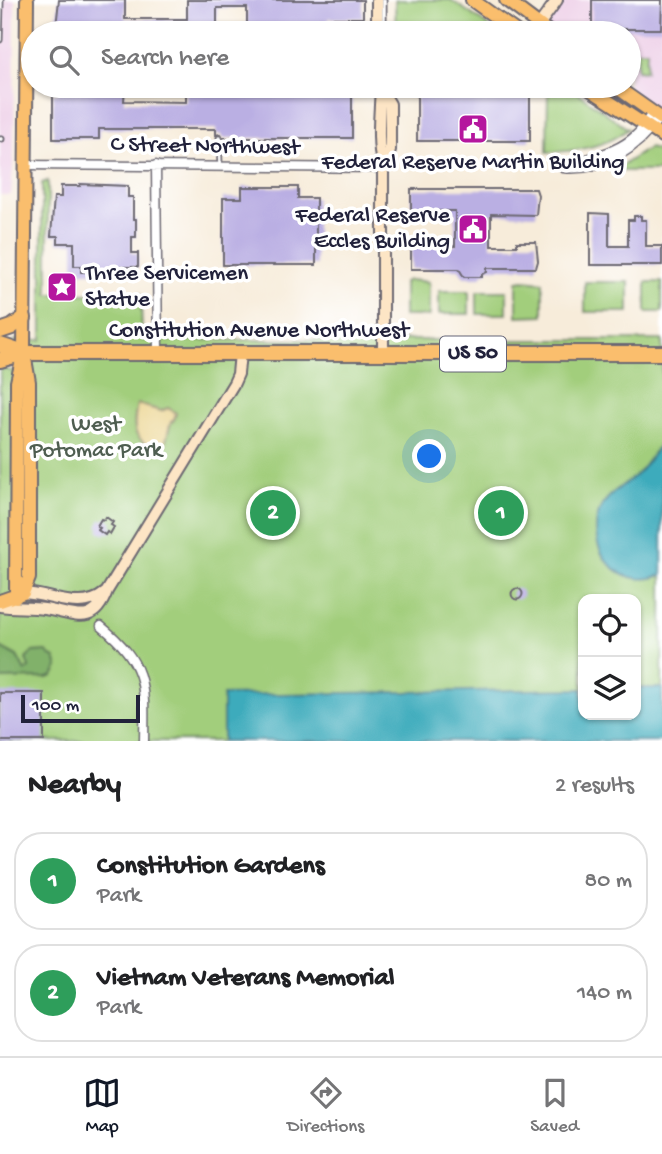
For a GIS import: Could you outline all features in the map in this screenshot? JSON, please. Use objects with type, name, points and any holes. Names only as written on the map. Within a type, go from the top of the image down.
[{"type":"highway","points":[[0,331],[24,318]]},
{"type":"highway","name":"Constitution Avenue Northwest","points":[[0,345],[24,353]]},
{"type":"highway","name":"Constitution Avenue Northwest","points":[[0,360],[24,353],[662,354]]},
{"type":"main road","points":[[27,0],[27,21]]},
{"type":"main road","points":[[472,0],[501,21]]},
{"type":"main road","points":[[506,0],[530,21]]},
{"type":"main road","points":[[0,604],[19,595],[17,382],[24,353],[26,98]]},
{"type":"main road","points":[[603,98],[652,130]]},
{"type":"main road","points":[[632,98],[658,117]]},
{"type":"street","points":[[377,0],[377,21]]},
{"type":"street","points":[[546,21],[557,0]]},
{"type":"street","points":[[380,98],[379,151],[383,167],[383,354]]},
{"type":"street","points":[[652,130],[622,145],[563,167],[579,169],[612,158],[639,143],[652,130],[658,117]]},
{"type":"street","name":"C Street Northwest","points":[[25,165],[383,167]]},
{"type":"street","points":[[156,165],[158,353]]},
{"type":"street","points":[[0,604],[84,616],[99,609],[107,591],[239,374],[240,353]]},
{"type":"street","points":[[19,595],[41,594],[80,604],[93,601],[107,591]]},
{"type":"street","points":[[101,626],[120,644],[141,675],[144,689],[144,741]]},
{"type":"lane","points":[[0,40],[1,0]]},
{"type":"lane","points":[[384,0],[384,21]]},
{"type":"lane","points":[[219,138],[220,166]]},
{"type":"shaded area","points":[[0,0],[15,0],[14,154],[11,195],[0,195]]},
{"type":"shaded area","points":[[557,0],[662,0],[662,119],[632,98],[641,98],[641,21],[543,21]]},
{"type":"green space","points":[[395,0],[451,0],[482,21],[396,21]]},
{"type":"green space","points":[[641,50],[647,50],[646,71],[641,70]]},
{"type":"green space","points":[[548,98],[585,98],[628,129],[610,140],[590,147],[547,152]]},
{"type":"green space","points":[[649,148],[662,152],[662,171],[613,171]]},
{"type":"green space","name":"West Potomac Park","points":[[48,181],[48,294],[141,294],[142,340],[662,340],[662,741],[0,741],[0,368],[15,372],[15,340],[42,340],[42,183]]},
{"type":"green space","points":[[517,281],[543,282],[543,315],[517,316]]},
{"type":"green space","points":[[404,282],[429,282],[429,316],[404,316]]},
{"type":"green space","points":[[585,282],[629,282],[629,312],[585,312]]},
{"type":"green space","points":[[646,282],[662,282],[662,312],[646,312]]},
{"type":"green space","points":[[439,291],[469,291],[469,314],[439,314]]},
{"type":"green space","points":[[477,291],[507,291],[507,314],[477,314]]},
{"type":"green space","points":[[0,647],[17,656],[25,671],[29,668],[26,659],[32,652],[46,651],[55,658],[58,667],[53,676],[48,678],[0,679]]},
{"type":"sand","points":[[137,404],[161,411],[168,408],[176,413],[163,452],[146,444],[137,435],[134,423]]},
{"type":"water","points":[[662,442],[662,575],[644,579],[631,577],[615,569],[602,553],[596,534],[598,514],[609,497],[639,472]]},
{"type":"water","points":[[641,688],[662,688],[662,741],[223,741],[223,695],[578,689],[578,720],[641,720]]},
{"type":"building","points":[[59,0],[125,0],[125,19],[187,19],[187,0],[363,0],[363,18],[329,18],[329,21],[247,21],[247,8],[217,8],[217,21],[57,21]]},
{"type":"building","points":[[592,0],[662,0],[661,29],[641,29],[641,21],[592,21]]},
{"type":"building","points":[[53,98],[124,98],[124,101],[186,102],[186,98],[352,98],[352,138],[223,138],[220,134],[216,135],[216,129],[99,129],[99,139],[53,139]]},
{"type":"building","name":"Federal Reserve Martin Building","points":[[417,98],[530,98],[530,141],[417,141]]},
{"type":"building","points":[[61,186],[128,186],[128,197],[133,197],[133,219],[136,219],[136,237],[132,237],[132,253],[138,253],[138,267],[110,267],[110,272],[81,272],[81,266],[74,266],[74,243],[58,243],[58,236],[51,236],[54,197],[61,197]]},
{"type":"building","points":[[242,187],[298,187],[298,198],[316,198],[316,265],[223,265],[223,198],[242,198]]},
{"type":"building","name":"Federal Reserve Eccles Building","points":[[411,189],[536,189],[536,215],[491,214],[491,246],[517,246],[517,242],[536,242],[536,268],[487,268],[482,277],[464,277],[459,269],[411,269],[411,242],[430,242],[430,246],[455,246],[455,211],[430,211],[430,216],[411,216]]},
{"type":"building","points":[[590,213],[609,214],[609,246],[628,246],[628,220],[641,216],[641,220],[646,220],[646,246],[662,246],[662,265],[590,265]]},
{"type":"building","points":[[106,517],[113,522],[111,525],[114,527],[110,534],[107,532],[105,535],[97,526],[101,519]]},
{"type":"building","points":[[517,588],[523,594],[517,600],[511,594]]},
{"type":"building","points":[[0,693],[44,693],[44,741],[0,741]]},
{"type":"place","name":"Federal Reserve Martin Building","points":[[473,129]]},
{"type":"place","name":"Federal Reserve Eccles Building","points":[[473,229]]},
{"type":"place","name":"Three Servicemen Statue","points":[[62,287]]},
{"type":"place","name":"Vietnam Veterans Memorial","points":[[273,513]]},
{"type":"place","name":"Constitution Gardens","points":[[501,513]]}]
